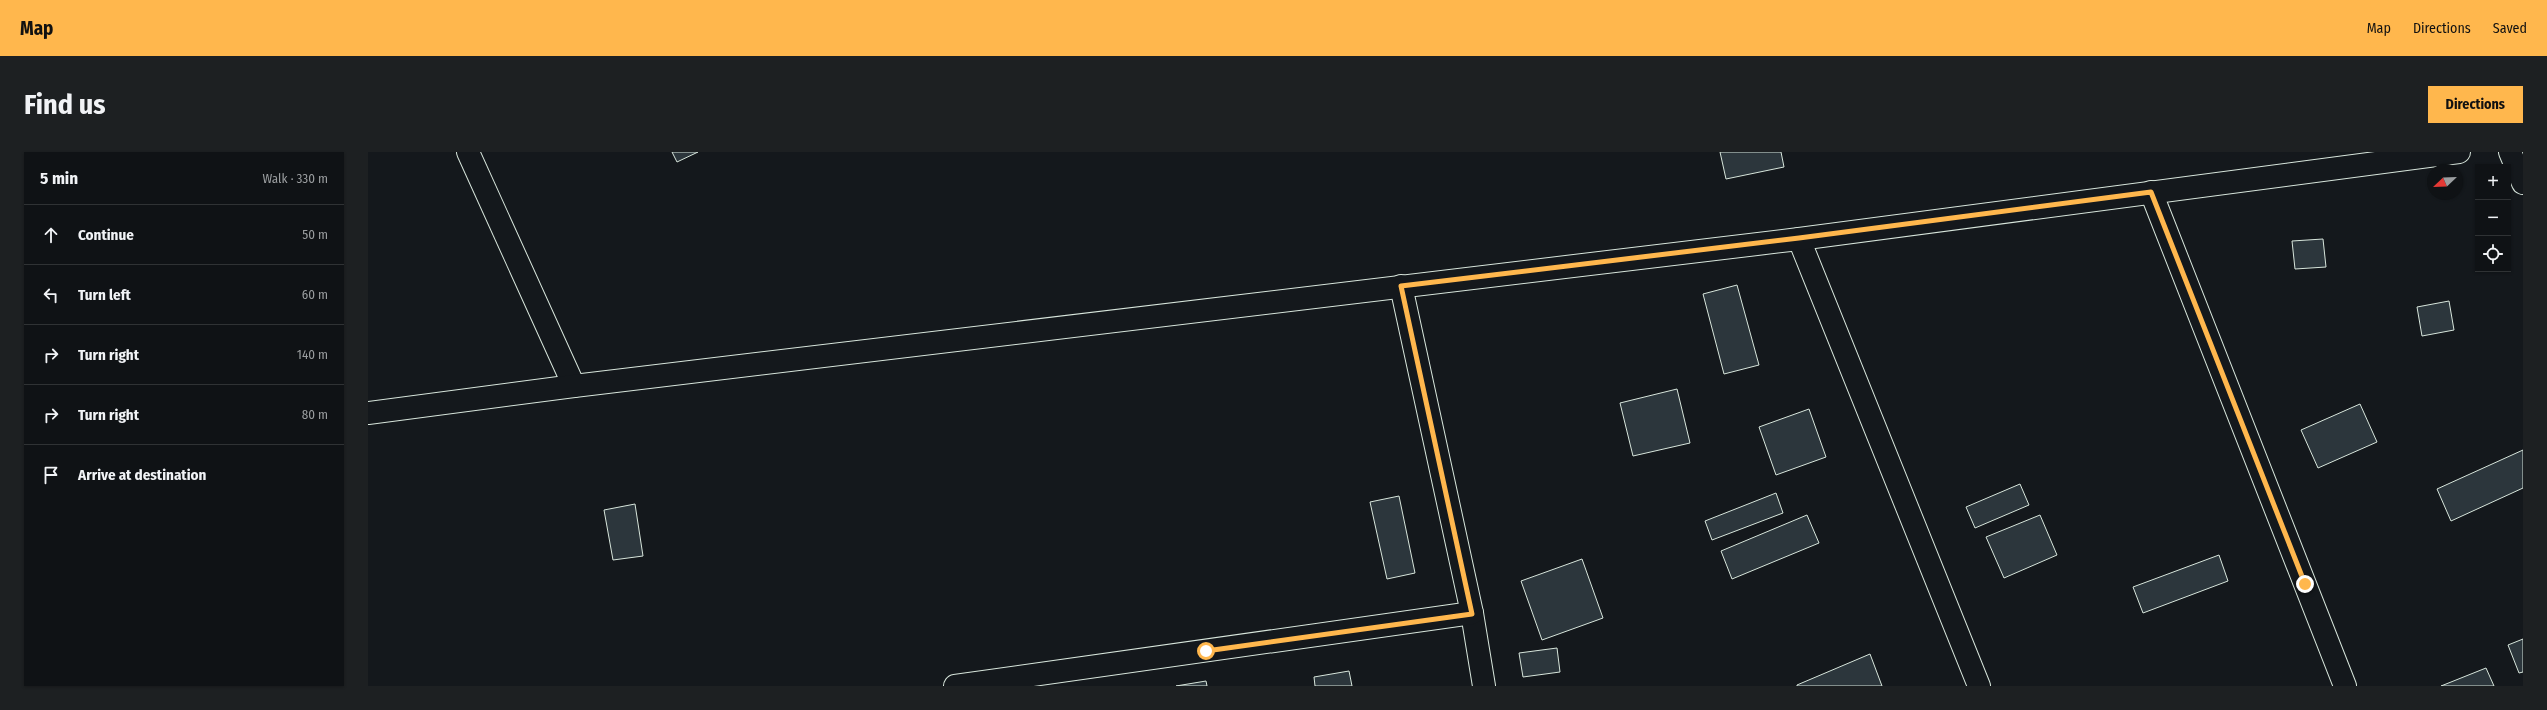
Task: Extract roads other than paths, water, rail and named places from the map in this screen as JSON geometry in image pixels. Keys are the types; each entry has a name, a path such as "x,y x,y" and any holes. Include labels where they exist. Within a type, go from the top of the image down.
{"street":[{"path":"468,152 574,386"},
{"path":"368,413 574,386 1799,238 2459,152"},
{"path":"2510,152 2523,183"},
{"path":"2151,192 2345,686"},
{"path":"1799,238 1979,686"},
{"path":"1401,286 1472,614 1484,686"},
{"path":"955,686 1472,614"}]}
